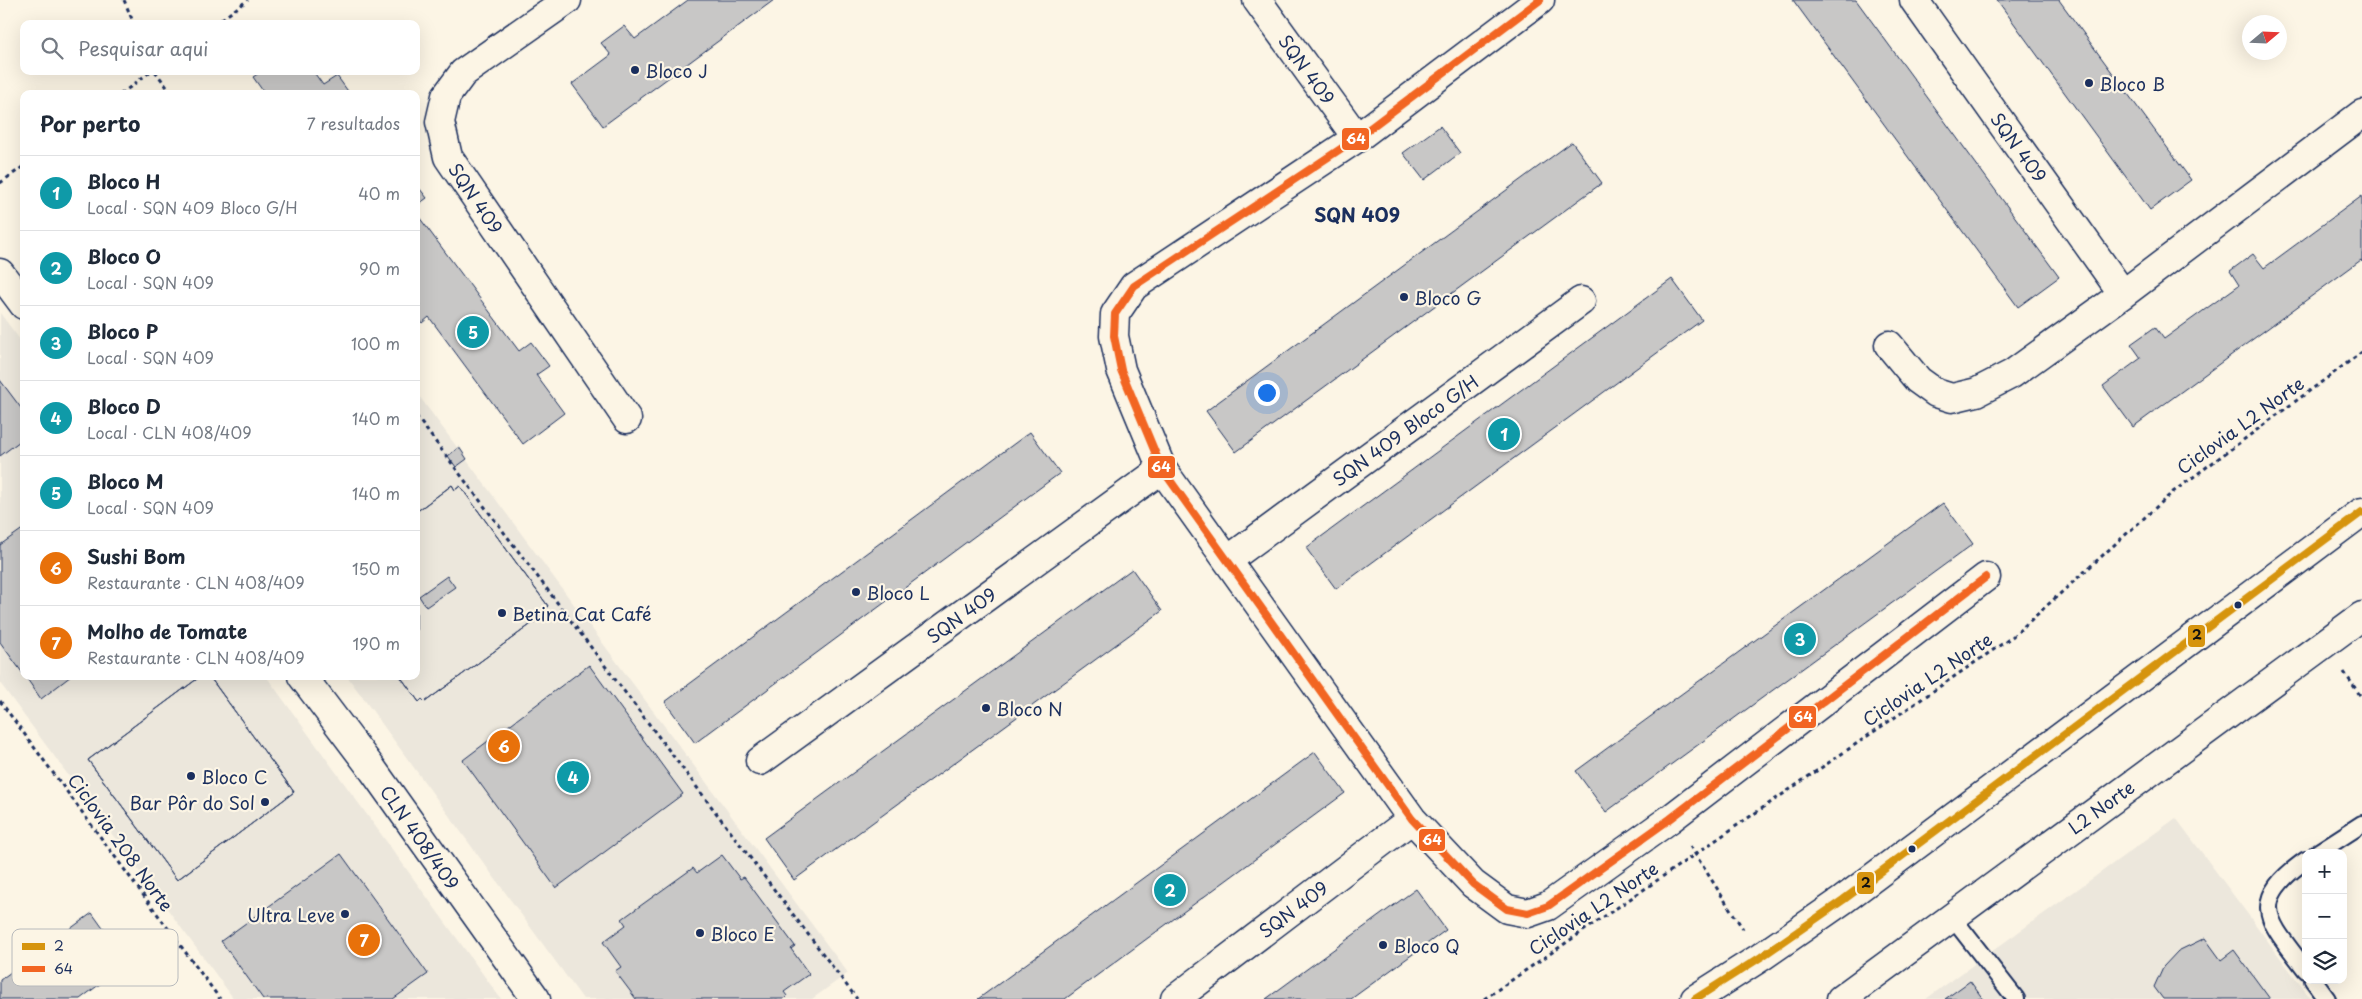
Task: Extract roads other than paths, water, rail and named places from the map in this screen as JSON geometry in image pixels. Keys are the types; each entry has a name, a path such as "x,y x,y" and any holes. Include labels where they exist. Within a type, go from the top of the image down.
{"street":[{"name":"SQN 409","path":"567,0 463,73 446,96 440,122 448,157 628,418"},
{"name":"SQN 409","path":"1257,0 1357,138"},
{"path":"1540,0 1357,138 1134,286 1115,314 1114,336 1121,370 1162,469 1412,819 1473,884 1507,909 1528,912 1548,906 1670,819 1986,577"},
{"name":"SQN 409","path":"1914,0 2124,294"},
{"path":"1889,345 1918,380 1936,393 1952,398 1977,392 2012,374 2124,294 2362,114"},
{"path":"0,273 20,300"},
{"name":"SQN 409 Bloco G/H","path":"1228,560 1581,301"},
{"name":"SQN 409","path":"760,760 1162,469"},
{"path":"1695,999 1761,957 1843,900 2362,512"},
{"name":"L2 Norte","path":"1841,999 2362,616"},
{"name":"CLN 408/409","path":"305,680 373,770 536,999"},
{"name":"SQN 409","path":"1175,999 1412,819"}],"lane":[{"path":"2323,849 2362,824"},
{"path":"2302,863 2288,873 2272,892 2269,909 2273,926 2302,965"},
{"path":"1952,917 2016,999"},
{"path":"2317,984 2327,999"}],"place":[{"name":"Bloco J","path":"635,70"},
{"name":"Bloco B","path":"2089,83"},
{"name":"Bloco G","path":"1404,297"},
{"name":"Bloco M","path":"473,332"},
{"name":"Bloco H","path":"1504,434"},
{"name":"Bloco L","path":"856,592"},
{"name":"Betina Cat Café","path":"502,613"},
{"name":"Bloco P","path":"1800,639"},
{"name":"Bloco N","path":"986,708"},
{"name":"Sushi Bom","path":"504,746"},
{"name":"Bloco C","path":"191,776"},
{"name":"Bloco D","path":"573,777"},
{"name":"Bar Pôr do Sol","path":"265,802"},
{"name":"Bloco O","path":"1170,890"},
{"name":"Ultra Leve","path":"345,914"},
{"name":"Bloco E","path":"700,933"},
{"name":"Molho de Tomate","path":"364,940"},
{"name":"Bloco Q","path":"1383,945"}],"district":[{"name":"SQN 409","path":"1357,214"}]}
